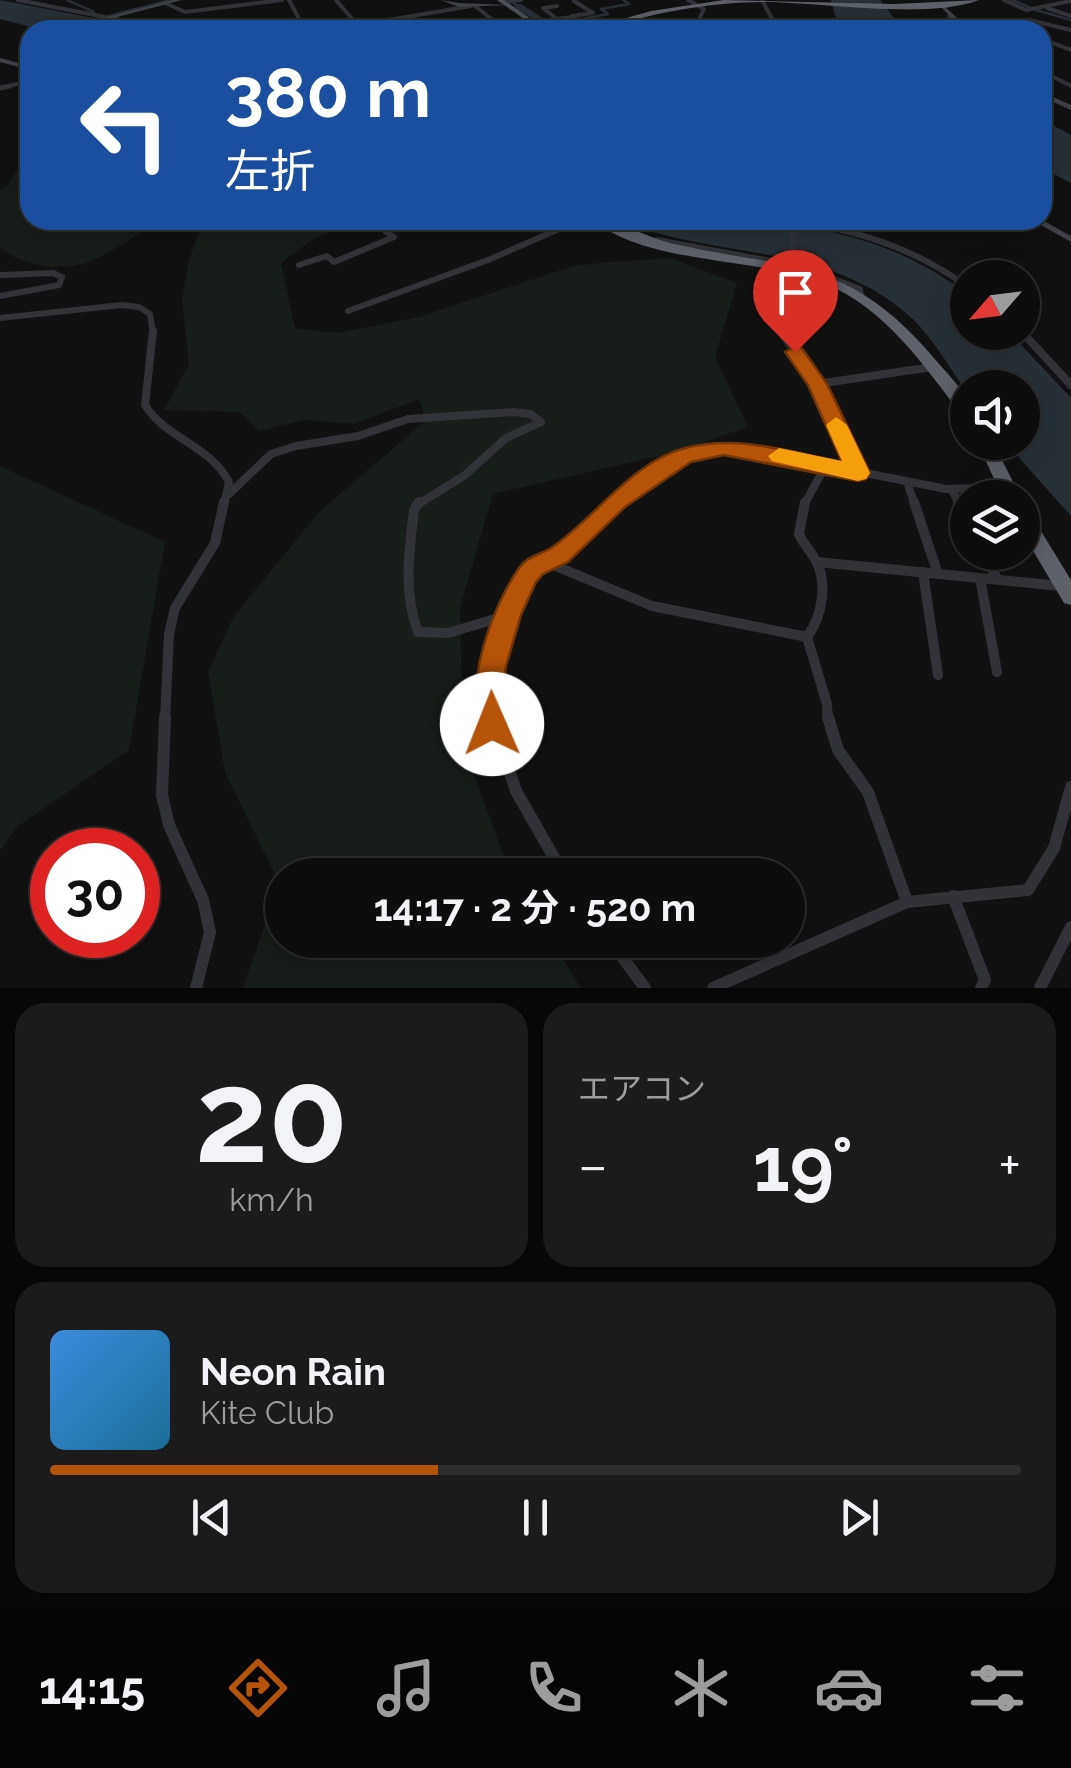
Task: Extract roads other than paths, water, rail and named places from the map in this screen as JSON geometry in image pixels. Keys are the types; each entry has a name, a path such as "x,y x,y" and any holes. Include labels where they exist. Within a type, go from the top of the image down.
{"highway":[{"path":"628,20 713,4 765,0 974,0"},
{"path":"621,230 641,239 826,280 861,297 902,331 950,389"},
{"path":"1040,545 1068,592"}],"main road":[{"path":"504,2 530,20"}],"street":[{"path":"18,0 108,20"},
{"path":"102,19 179,0"},
{"path":"165,4 184,12 286,0"},
{"path":"336,0 353,20"},
{"path":"444,0 473,6 492,20"},
{"path":"392,20 521,0"},
{"path":"688,0 713,4 732,0"},
{"path":"1004,0 1026,10 1071,1"},
{"path":"576,1 593,13 557,19 542,8 552,3 576,1"},
{"path":"552,3 574,18"},
{"path":"936,3 954,20"},
{"path":"583,7 591,6"},
{"path":"1044,8 1071,16"},
{"path":"1026,10 1030,20"},
{"path":"949,16 957,20"},
{"path":"299,265 327,256 334,262 394,237 386,232 391,230"},
{"path":"348,311 488,260 557,230"},
{"path":"631,230 700,252 792,264 849,283 862,292 861,297"},
{"path":"792,230 792,264"},
{"path":"848,230 905,249 950,274"},
{"path":"772,267 769,275 762,277 775,324 818,384 858,473"},
{"path":"0,275 62,277 58,285 49,289 0,296"},
{"path":"0,318 122,305 139,307 150,314 156,341 142,395 150,415 188,439 222,468 230,482 215,543 175,608 169,634 162,795 169,824 204,900 210,932 196,988"},
{"path":"1039,350 1071,385"},
{"path":"818,384 932,367"},
{"path":"229,494 272,454 296,446 358,436 408,419 514,412 536,416 542,422 512,432 465,476 421,499 414,510 407,595 409,613 418,632 438,638 476,621 508,615"},
{"path":"554,858 516,791 492,724 489,696 492,666 508,615 527,576 560,555 617,501 685,456 724,447 950,490"},
{"path":"807,636 815,629 820,602 816,562 801,542 799,528 804,496 821,478 826,465"},
{"path":"907,482 938,574"},
{"path":"546,562 652,606 807,636"},
{"path":"816,562 997,579 1068,592"},
{"path":"993,570 997,579"},
{"path":"923,572 938,674"},
{"path":"980,578 997,672"},
{"path":"807,636 828,704 828,726 838,750 868,792 908,902"},
{"path":"714,988 908,902 1028,890 1054,848 1071,787"},
{"path":"953,896 985,980 981,988"},
{"path":"1040,988 1071,926"},
{"path":"623,958 645,988"}],"waterway":[{"path":"67,0 94,12"},
{"path":"105,17 171,0"},
{"path":"577,20 608,14 601,9 629,4 623,0"},
{"path":"1012,0 1029,7"},
{"path":"510,1 518,6"},
{"path":"518,6 541,20"},
{"path":"1036,10 1071,20"}]}
